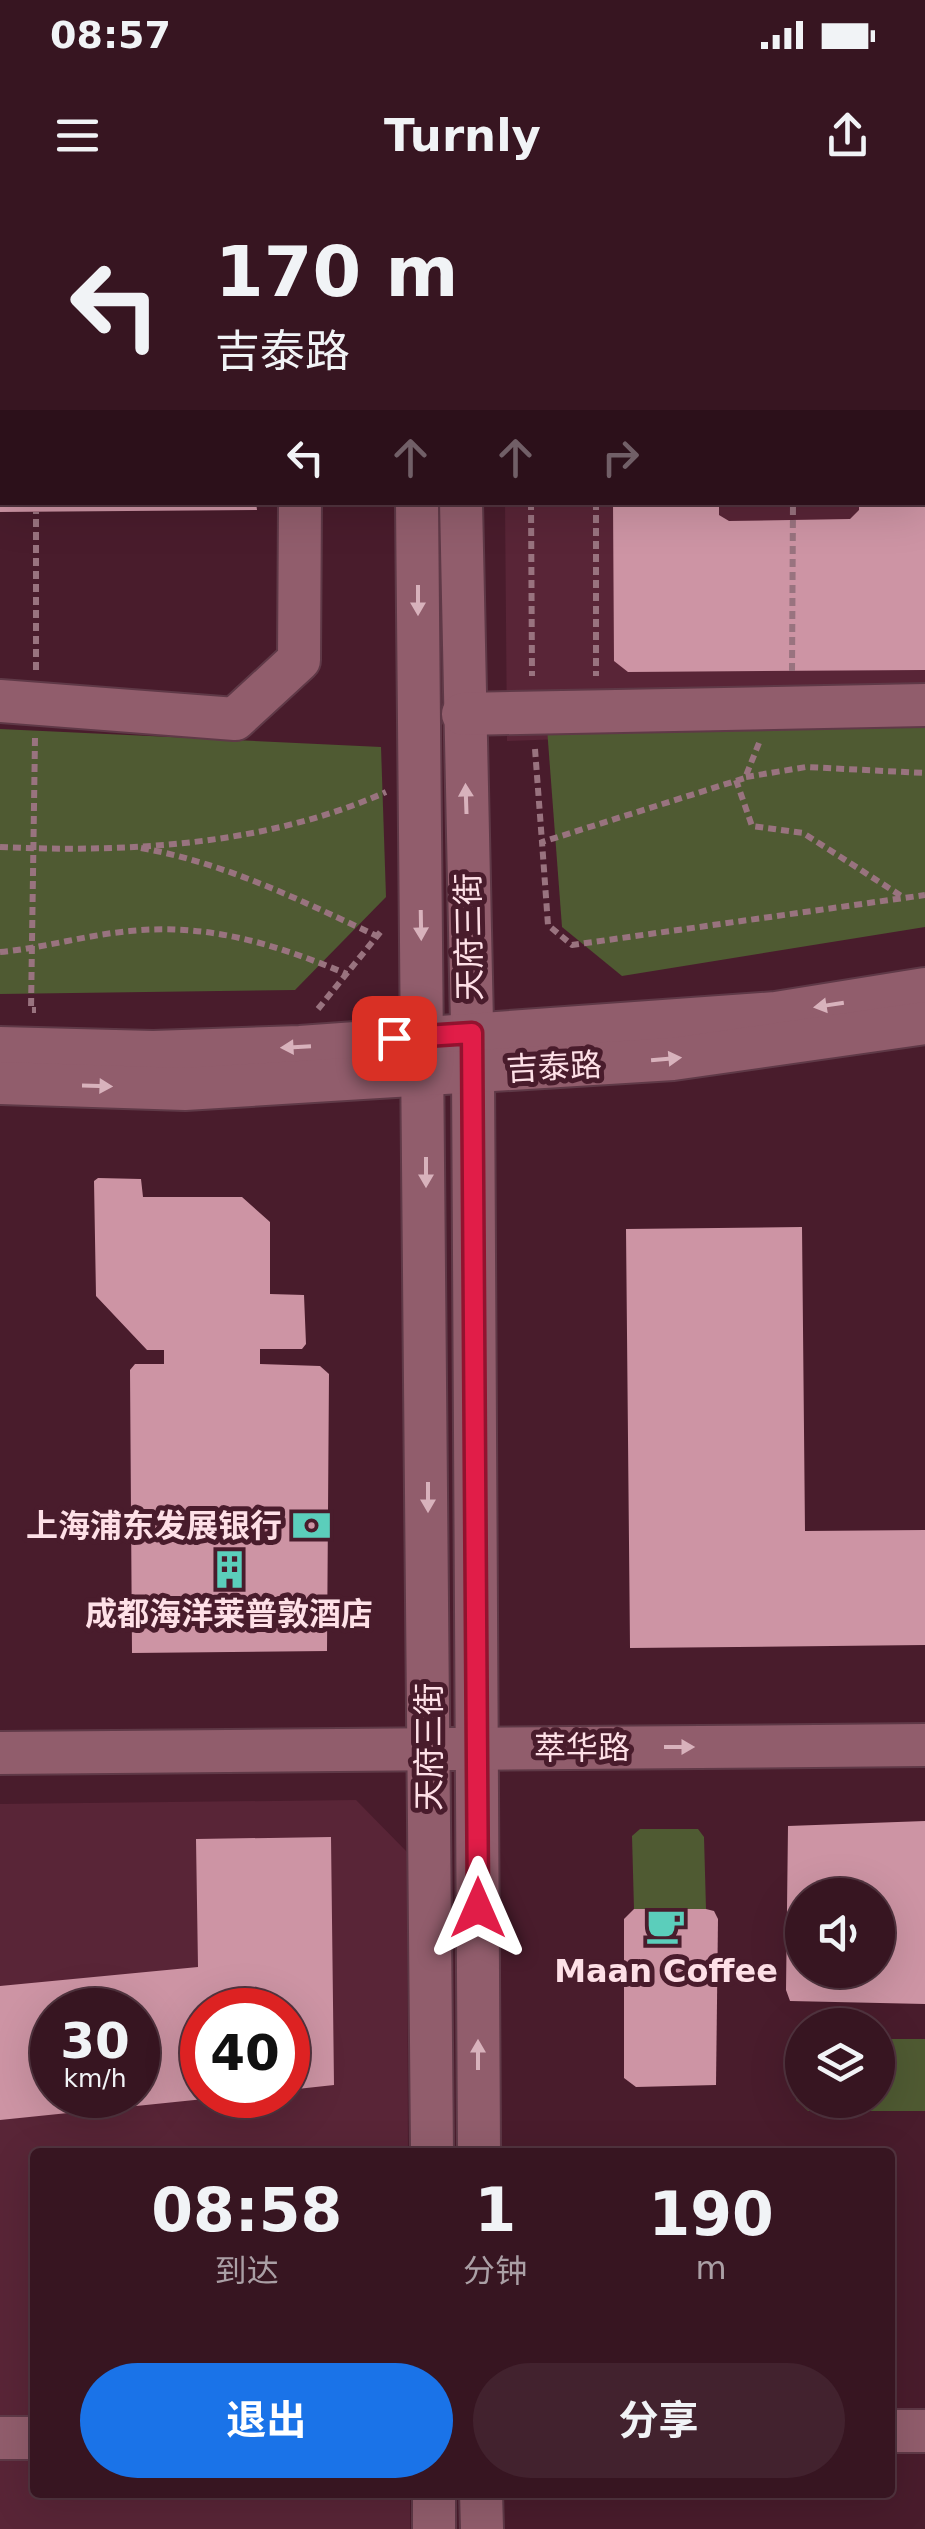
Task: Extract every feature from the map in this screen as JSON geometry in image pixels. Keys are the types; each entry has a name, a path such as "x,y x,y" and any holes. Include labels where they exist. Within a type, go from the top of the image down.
{"street":[{"path":"18,702 235,719 299,660 300,505"},
{"name":"天府三街","path":"417,505 432,2148"},
{"name":"天府三街","path":"462,505 472,1052 479,2148"},
{"path":"464,714 925,704"},
{"name":"吉泰路","path":"0,1083 185,1089 425,1055 776,1013 925,989"},
{"name":"吉泰路","path":"472,1052 673,1059 925,1023"},
{"name":"吉泰路","path":"0,1048 153,1052 300,1047 425,1055"},
{"name":"萃华路","path":"0,1753 925,1745"},
{"path":"895,2431 925,2431"},
{"path":"0,2438 30,2438"},
{"path":"434,2498 434,2529"},
{"path":"481,2498 482,2529"}],"path":[{"path":"596,505 596,711"},
{"path":"793,505 792,708 766,724 741,779 752,826 802,833 904,898"},
{"path":"36,512 18,702 33,848 31,1010 50,1010"},
{"path":"925,773 806,767 741,779 542,842 548,925 572,946 925,895"},
{"path":"0,846 133,847 290,828 396,788"},
{"path":"133,847 186,856 260,882 377,936"},
{"path":"316,1011 387,924"},
{"path":"0,952 127,931 181,928 232,934 270,944 347,974"}],"shaded area":[{"path":"505,505 925,505 925,726 507,741"},
{"path":"356,1800 407,1852 408,2148 30,2148 30,2498 410,2498 410,2529 0,2529 0,1804"}],"green space":[{"path":"925,721 925,927 622,976 562,927 547,728"},
{"path":"0,729 381,747 386,897 295,990 0,994"},
{"path":"640,1829 698,1829 704,1837 706,1909 634,1909 632,1836"},
{"path":"895,2039 925,2039 925,2111 895,2111"}],"building":[{"path":"0,505 256,505 257,510 0,512"},
{"path":"613,505 719,505 719,515 729,521 850,519 859,505 925,505 925,670 628,672 614,661"},
{"path":"141,1179 143,1197 242,1197 270,1222 270,1294 304,1295 306,1344 302,1349 260,1349 260,1364 320,1366 329,1374 327,1651 132,1653 130,1370 135,1364 164,1364 164,1350 147,1350 96,1296 94,1181"},
{"path":"802,1227 805,1531 925,1530 925,1645 630,1648 626,1229"},
{"path":"925,1821 925,2004 790,2001 786,1988 895,1988 895,1878 787,1878 788,1826"},
{"path":"331,1837 334,2085 310,2088 310,1988 180,1988 180,2101 160,2104 160,1988 30,1988 30,2117 0,2120 0,1986 198,1967 196,1839"},
{"path":"634,1909 706,1909 714,1911 718,1919 716,2085 636,2087 624,2078 624,1919"}],"place":[{"name":"上海浦东发展银行","path":"312,1526"},
{"name":"成都海洋莱普敦酒店","path":"229,1569"},
{"name":"Maan Coffee","path":"666,1926"}],"route":[{"path":"394,1038 472,1033 478,1908"}]}
